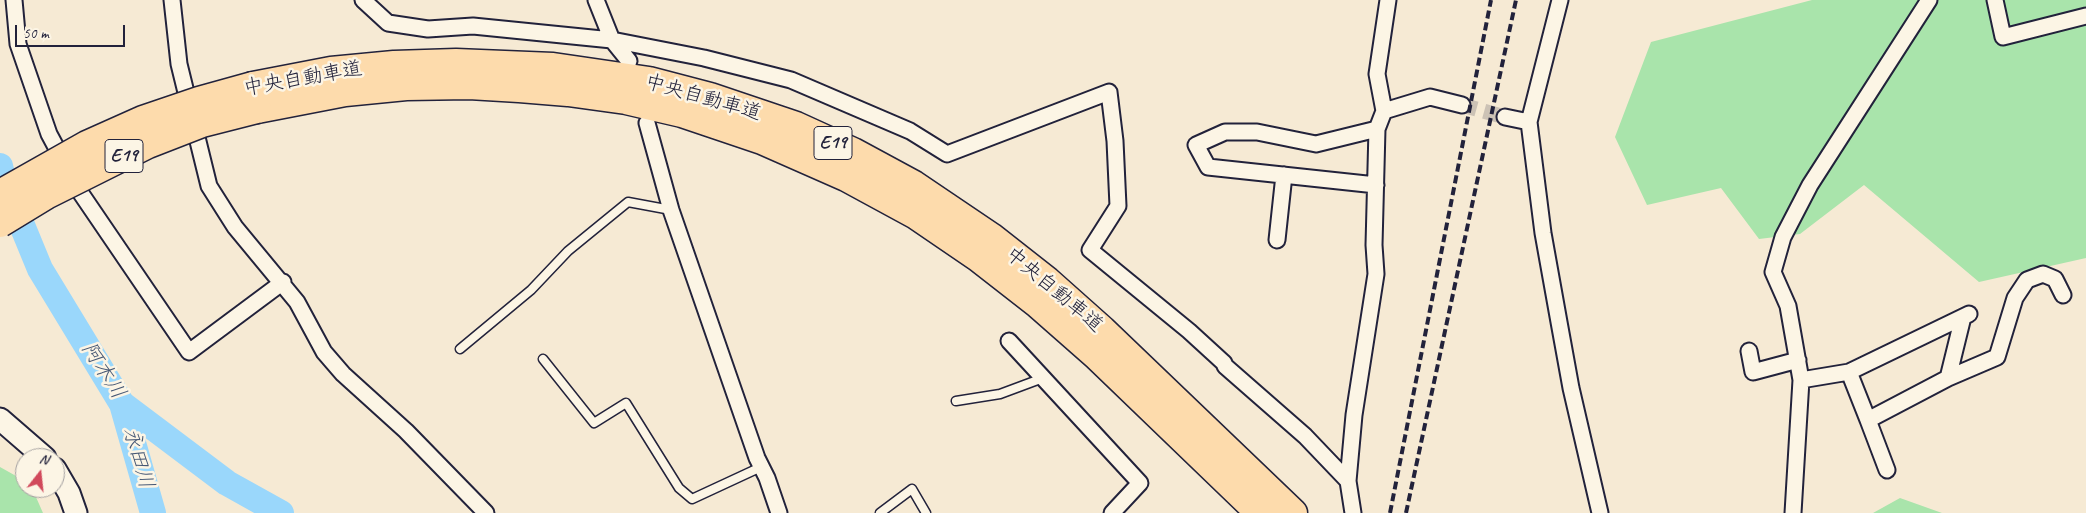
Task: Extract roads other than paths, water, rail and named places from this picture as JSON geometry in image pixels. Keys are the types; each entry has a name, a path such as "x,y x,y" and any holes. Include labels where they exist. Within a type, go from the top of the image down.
{"highway":[{"name":"中央自動車道","path":"0,223 54,191 148,144 202,123 255,98 332,71 394,65 466,63 553,67 658,84 710,97 796,126 853,152 914,185 991,237 1047,281 1102,330 1293,513"},
{"name":"中央自動車道","path":"0,194 87,145 143,120 199,101 345,92 406,86 469,85 568,92 626,100 682,113 762,140 846,177 916,214 979,258 1038,304 1096,355 1260,513"}],"street":[{"path":"14,0 18,44 49,134 80,192 189,352 283,282"},
{"path":"172,0 179,64 209,186 235,227 283,282 297,302 324,352 343,374 406,431 486,513"},
{"path":"363,0 388,23 428,29 473,26 612,40 704,58 791,80 910,131 947,154 1109,92 1115,141 1118,206 1090,250 1189,331 1224,363 1224,366 1306,436 1348,481"},
{"path":"596,0 612,40 629,61"},
{"path":"1353,513 1348,481 1354,416 1376,274 1374,245 1377,129 1384,111 1377,74 1388,0"},
{"path":"1560,0 1529,122 1543,233 1552,286 1571,388 1600,513"},
{"path":"1793,513 1801,380 1788,306 1772,272 1783,236 1810,184 1930,2 1929,0"},
{"path":"1995,0 2003,37 2086,16"},
{"path":"1384,111 1430,97 1462,106"},
{"path":"1505,117 1529,122"},
{"path":"647,123 671,210 761,467 779,513"},
{"path":"1376,185 1208,167 1196,145 1225,132 1257,132 1316,144 1377,129"},
{"path":"1277,240 1284,175"},
{"path":"1868,420 1948,378 1997,357 2015,298 2027,280 2043,274 2055,279 2063,294"},
{"path":"1801,380 1849,372 1967,315 1948,378"},
{"path":"1009,341 1140,483 1112,513"},
{"path":"1749,351 1753,372 1798,360"},
{"path":"1849,372 1887,470"},
{"path":"0,419 33,448"},
{"path":"65,485 76,513"}],"lane":[{"path":"460,349 530,290 575,245 628,202 671,210"},
{"path":"543,359 594,423 626,403 679,488 692,500 761,467"},
{"path":"956,401 1000,394 1043,378"},
{"path":"880,513 912,489 926,513"}],"waterway":[{"name":"阿木川","path":"0,166 3,179 40,269 122,404 227,483 281,513"},
{"name":"永田川","path":"122,404 153,513"}],"tunnel":[{"path":"1462,105 1505,117"}],"railway":[{"path":"1390,513 1491,0"},
{"path":"1406,513 1516,0"}]}
